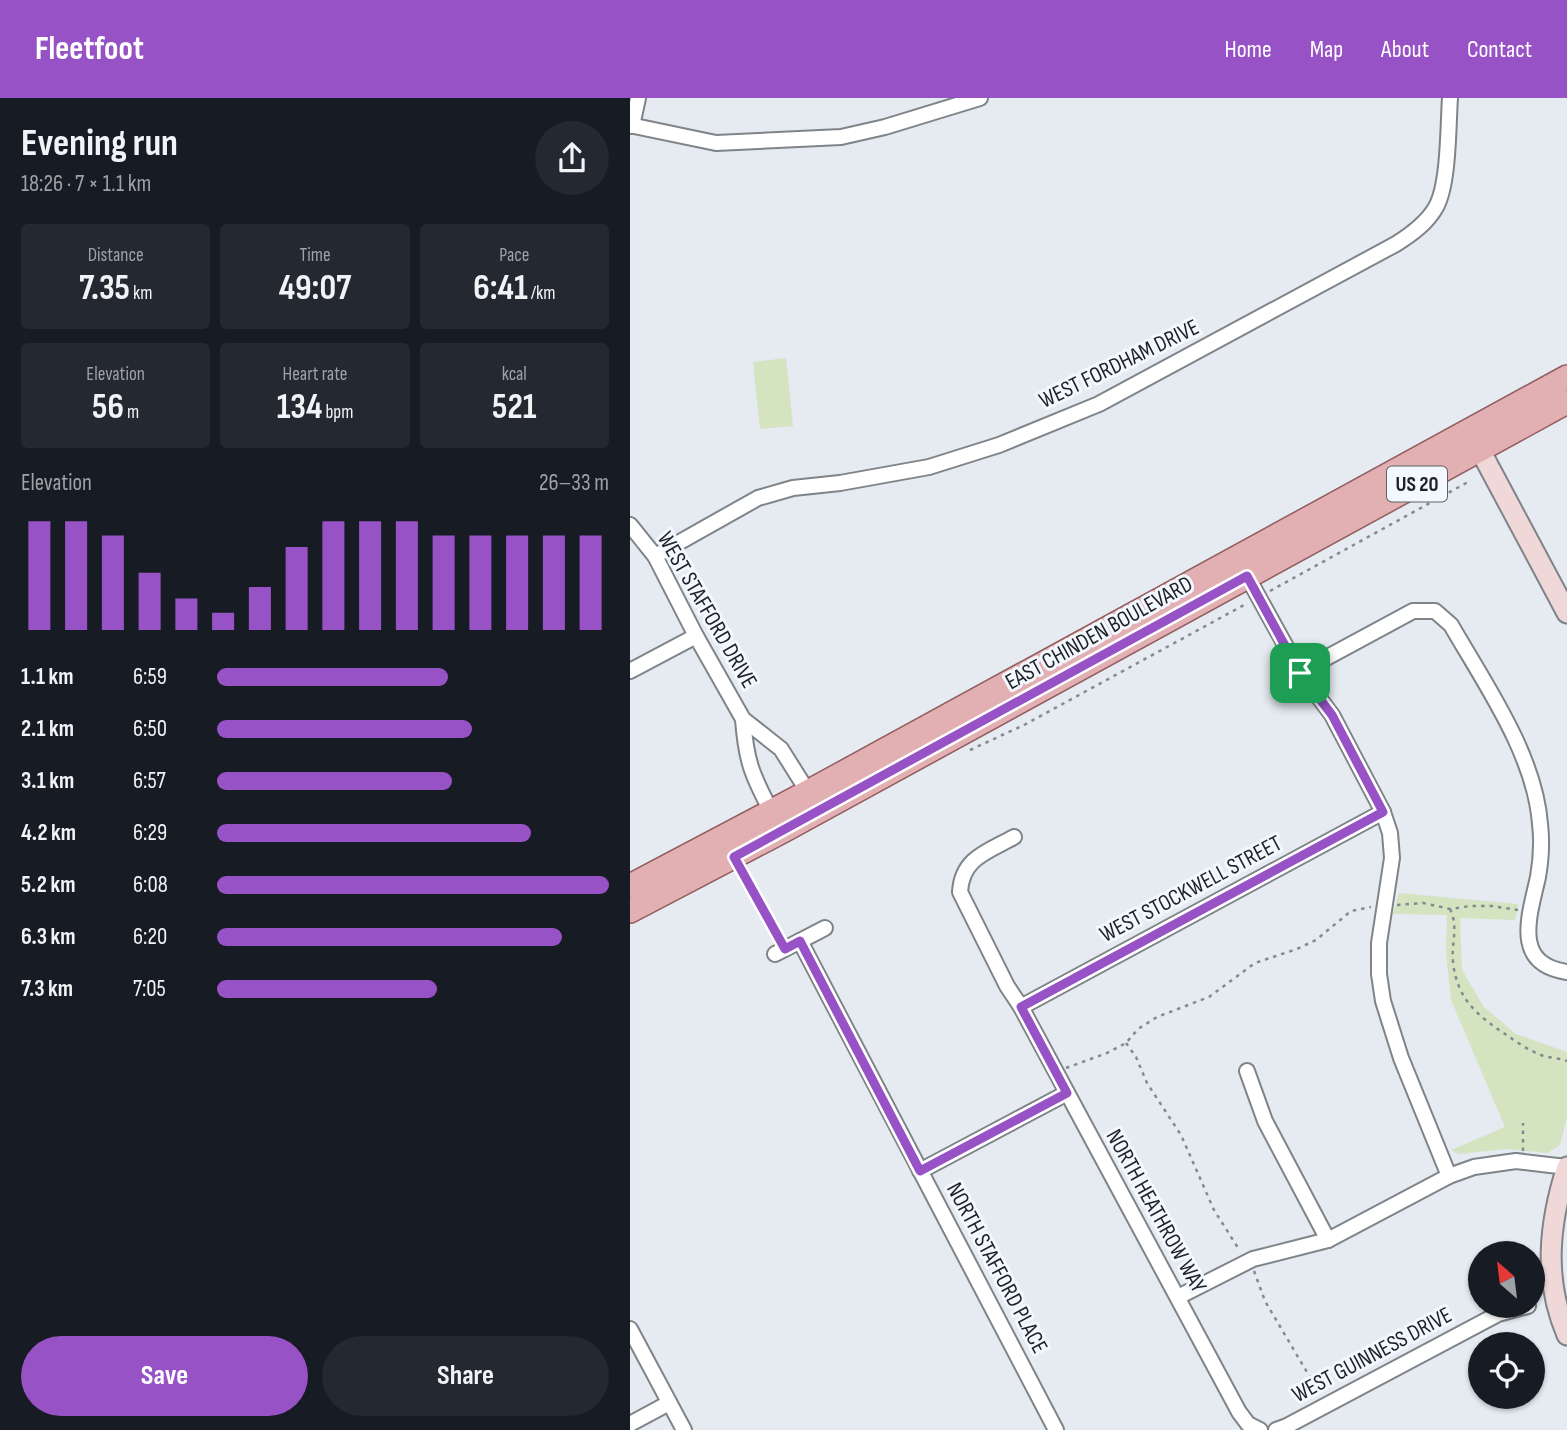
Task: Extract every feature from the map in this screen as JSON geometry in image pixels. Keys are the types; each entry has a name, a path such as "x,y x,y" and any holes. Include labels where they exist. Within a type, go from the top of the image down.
{"main road":[{"name":"EAST CHINDEN BOULEVARD","path":"630,886 808,792 1567,377"},
{"name":"EAST CHINDEN BOULEVARD","path":"630,911 734,857 1567,402"},
{"path":"1247,576 1266,552 1418,469 1452,439"},
{"path":"630,902 789,816 808,792"}],"street":[{"path":"638,98 631,125 716,143 829,138 885,127 980,98"},
{"name":"WEST FORDHAM DRIVE","path":"655,556 758,498 793,488 840,483 929,467 999,445 1099,404 1396,244 1418,230 1436,206 1443,190 1450,98"},
{"path":"1480,450 1567,613"},
{"name":"WEST STAFFORD DRIVE","path":"630,525 655,556 696,636 744,719 781,749 808,792"},
{"path":"1247,576 1300,673 1332,715 1383,812 1390,833 1392,858 1379,943 1379,974 1383,1001 1401,1058 1448,1176"},
{"path":"1300,673 1413,611 1435,611 1451,625 1519,747 1531,775 1541,825 1541,853 1527,925 1528,942 1535,956 1546,965 1567,972"},
{"path":"630,671 696,636"},
{"name":"WEST STAFFORD DRIVE","path":"744,719 747,758 771,811"},
{"name":"WEST STOCKWELL STREET","path":"1021,1007 1383,812"},
{"name":"NORTH HEATHROW WAY","path":"1014,837 968,865 961,878 960,892 1002,976 1239,1412 1248,1424 1260,1430"},
{"path":"780,952 825,928"},
{"name":"NORTH STAFFORD PLACE","path":"800,941 1056,1430"},
{"path":"1247,1071 1265,1121 1328,1240"},
{"path":"920,1171 1067,1093"},
{"path":"1178,1297 1253,1259 1328,1240 1448,1176 1496,1162 1516,1161 1567,1167 1552,1220 1550,1262 1555,1298 1567,1335"},
{"name":"WEST GUINNESS DRIVE","path":"1545,1301 1555,1298"},
{"name":"WEST GUINNESS DRIVE","path":"1276,1430 1490,1318"},
{"path":"630,1329 684,1430"},
{"path":"630,1424 669,1403"}],"path":[{"path":"1270,591 1468,482"},
{"path":"734,857 780,952"},
{"path":"1391,906 1423,903 1450,909 1492,906 1518,910"},
{"path":"1063,1069 1107,1053 1126,1043 1138,1029 1157,1017 1209,997 1255,962 1316,940 1351,911 1371,907"},
{"path":"1450,909 1455,919 1456,934 1452,958 1456,982 1472,1009 1513,1040 1539,1055 1567,1061"},
{"path":"1126,1043 1136,1057 1147,1083 1181,1135 1214,1210 1241,1253"},
{"path":"1523,1122 1523,1151"},
{"path":"1252,1268 1265,1301 1311,1379 1319,1400"}],"green space":[{"path":"786,358 793,426 760,429 753,362"},
{"path":"1399,893 1518,904 1515,920 1460,918 1462,970 1484,1007 1516,1034 1567,1052 1567,1116 1560,1145 1547,1153 1506,1149 1459,1154 1451,1150 1505,1127 1451,1000 1446,951 1447,915 1393,914"}],"route":[{"path":"1247,576 1300,673 1332,715 1383,812 1021,1007 1067,1093 920,1171 800,941 785,949 734,857 1247,576"}]}
